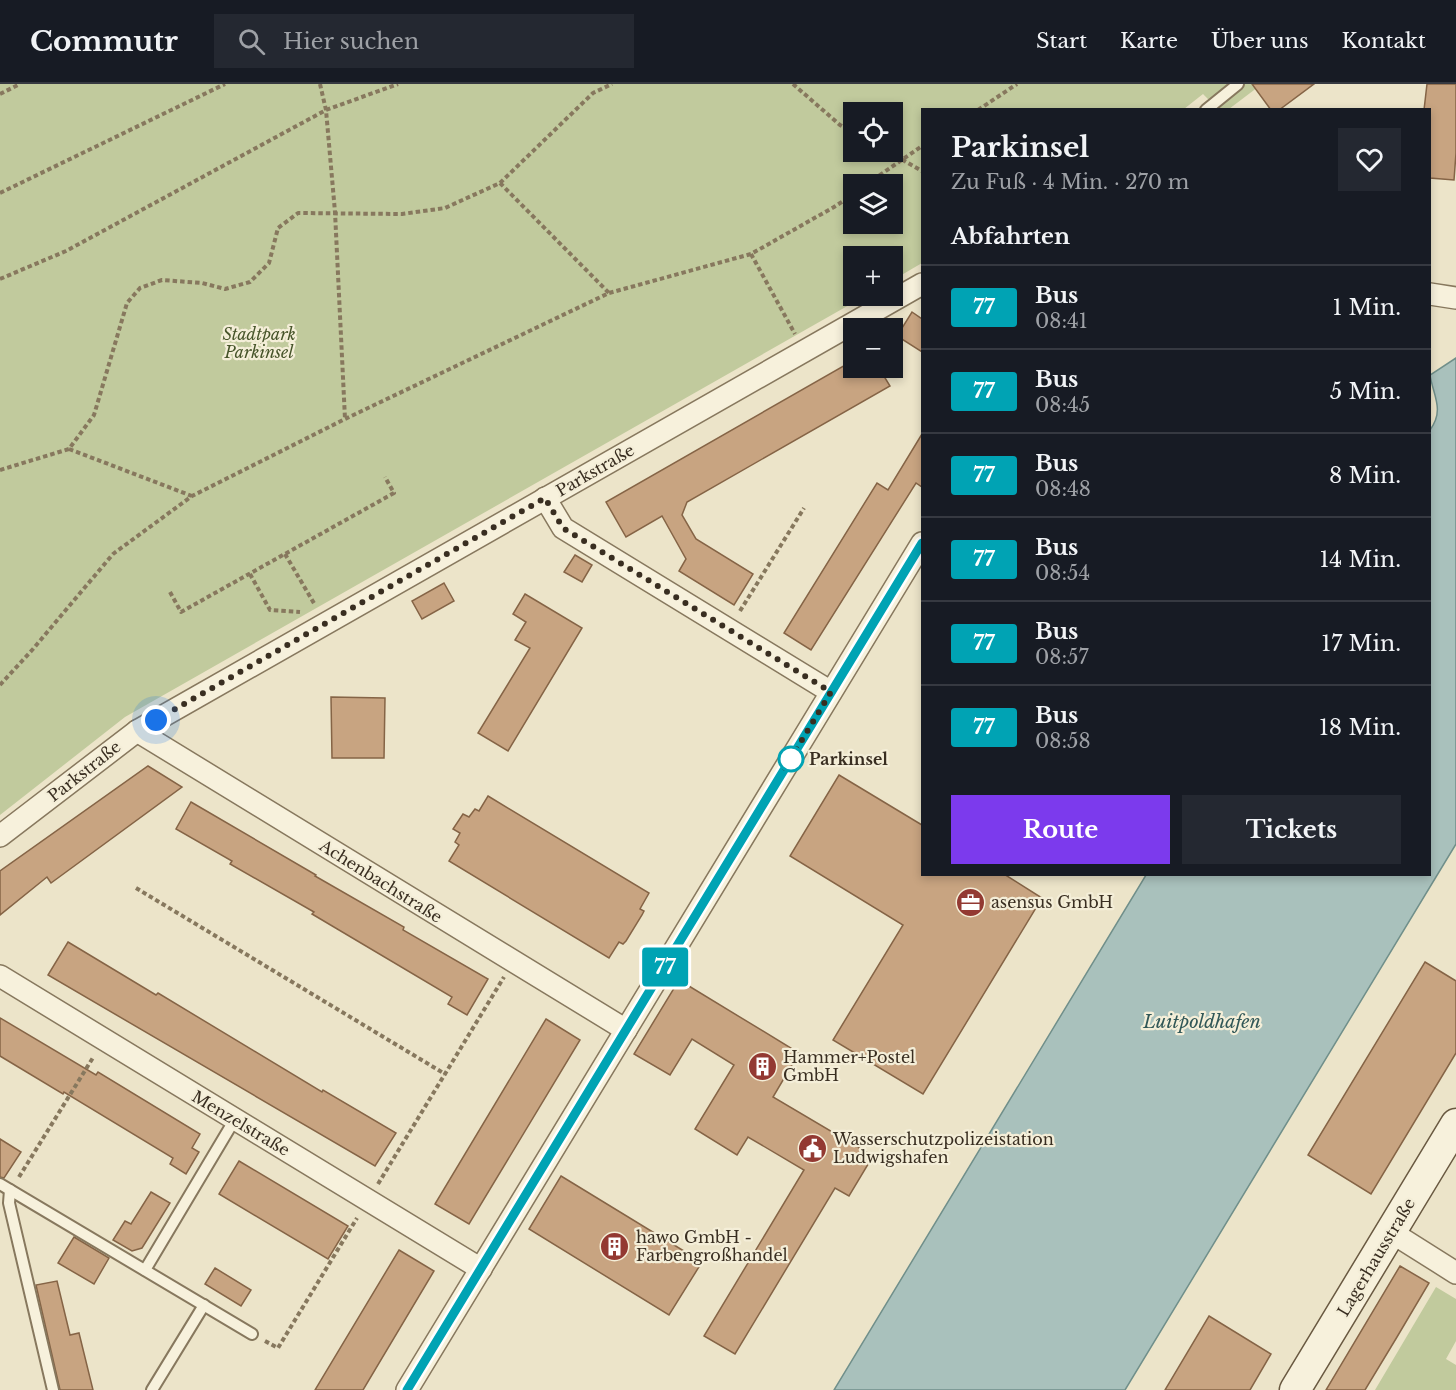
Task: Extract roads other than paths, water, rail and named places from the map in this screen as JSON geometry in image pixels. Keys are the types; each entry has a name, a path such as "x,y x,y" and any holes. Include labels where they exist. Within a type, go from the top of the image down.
{"street":[{"name":"Parkstraße","path":"0,836 137,731 320,615 545,498 921,285"},
{"path":"1431,294 1456,297"},
{"path":"545,498 563,528 831,692"},
{"path":"407,1390 921,545"},
{"name":"Achenbachstraße","path":"137,731 626,1030"},
{"name":"Menzelstraße","path":"0,976 481,1269"},
{"name":"Lagerhausstraße","path":"1295,1390 1456,1124"},
{"path":"1391,1232 1456,1273"}],"lane":[{"path":"1208,108 1238,84"},
{"path":"145,1270 235,1119"},
{"path":"0,1184 252,1334"},
{"path":"10,1190 9,1203 53,1390"},
{"path":"152,1390 204,1305"}],"water":[{"name":"Luitpoldhafen","path":"1456,358 1456,844 1125,1390 834,1390 1145,876 1431,876 1431,428 1437,416 1437,402 1431,374"}],"place":[{"name":"Parkinsel","path":"791,759"},
{"name":"asensus GmbH","path":"970,902"},
{"name":"Hammer+Postel GmbH","path":"762,1066"},
{"name":"Wasserschutzpolizeistation Ludwigshafen","path":"812,1148"},
{"name":"hawo GmbH - Farbengroßhandel","path":"615,1246"}],"park label":[{"name":"Stadtpark Parkinsel","path":"259,343"}]}
